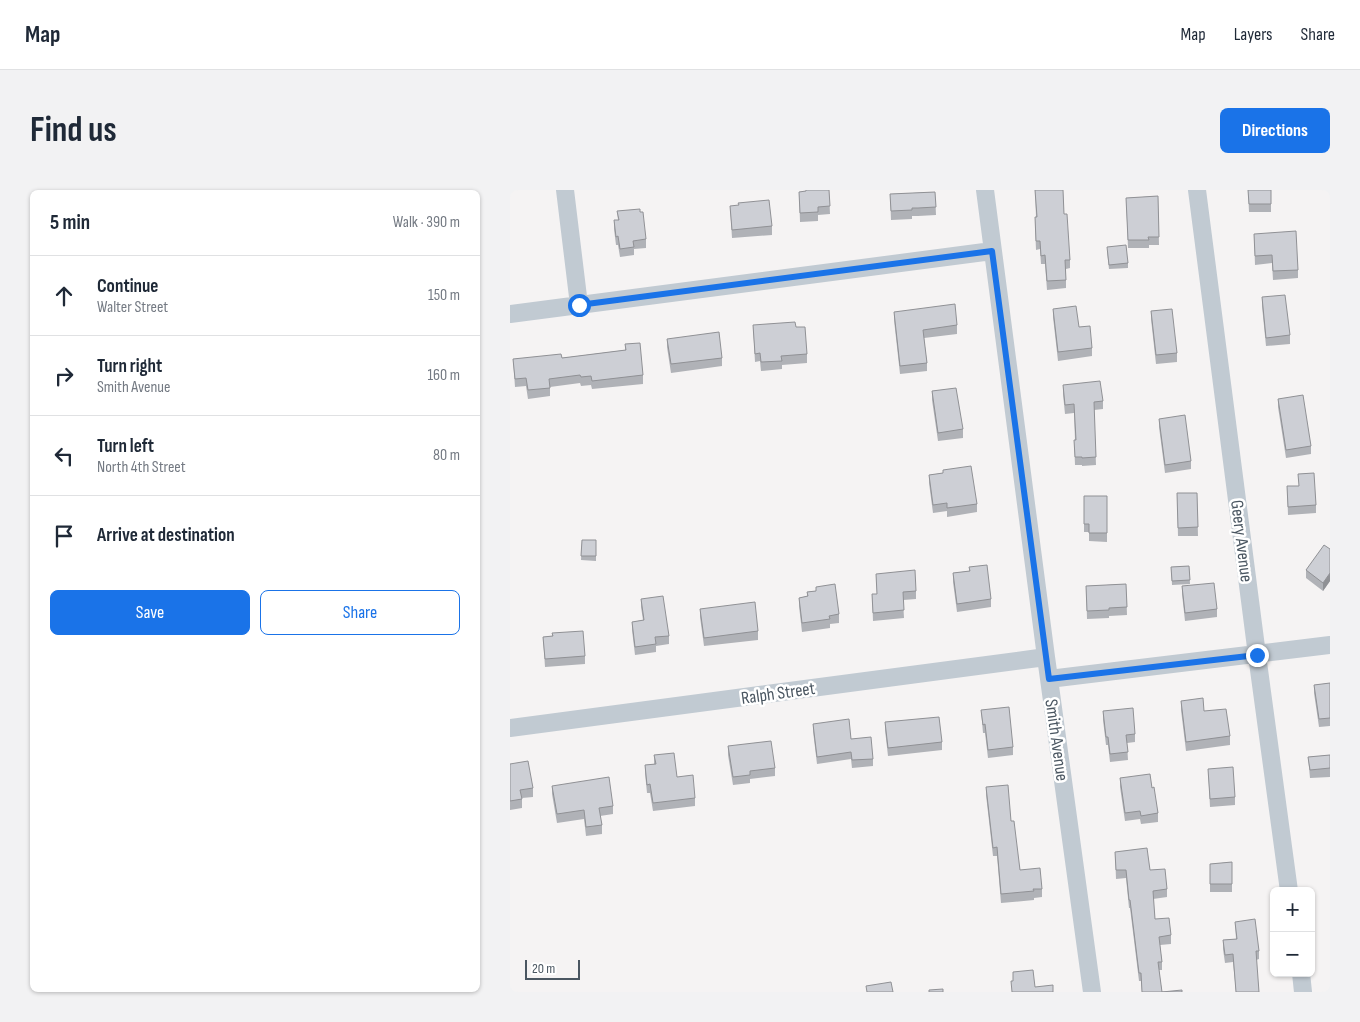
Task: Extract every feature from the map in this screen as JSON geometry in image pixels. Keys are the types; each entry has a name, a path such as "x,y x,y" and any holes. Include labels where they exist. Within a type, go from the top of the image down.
{"street":[{"path":"565,190 579,305"},
{"name":"Smith Avenue","path":"985,190 1092,992"},
{"name":"Geery Avenue","path":"1197,190 1288,887"},
{"path":"510,314 992,251"},
{"path":"1049,679 1330,645"},
{"name":"Ralph Street","path":"510,728 1046,657"},
{"path":"1301,977 1303,992"}],"building":[{"path":"806,190 829,190 830,206 818,207 818,212 800,213 799,192"},
{"path":"1035,190 1063,190 1064,214 1067,214 1070,260 1065,260 1066,280 1047,281 1045,255 1041,256 1040,241 1036,241"},
{"path":"1248,190 1271,190 1271,204 1249,204"},
{"path":"935,192 936,207 891,211 890,194"},
{"path":"1158,196 1159,237 1148,237 1149,240 1128,240 1126,198"},
{"path":"769,200 772,226 732,230 730,206 739,205 738,203"},
{"path":"640,209 640,212 643,212 646,239 633,241 634,247 620,249 614,220 619,220 617,211"},
{"path":"1296,231 1298,270 1273,271 1272,255 1255,256 1254,234"},
{"path":"1126,245 1128,263 1109,265 1107,247"},
{"path":"1285,295 1290,335 1266,338 1262,297"},
{"path":"955,304 957,325 923,330 927,363 900,366 894,312"},
{"path":"1076,306 1079,327 1090,326 1092,348 1058,352 1053,309"},
{"path":"1172,309 1177,353 1156,355 1151,311"},
{"path":"795,322 796,327 805,327 807,354 781,356 782,361 761,362 760,353 755,354 753,325"},
{"path":"719,332 722,358 671,364 667,339"},
{"path":"640,343 643,375 592,381 591,376 581,377 580,375 549,379 550,388 528,390 526,378 515,379 513,359 561,354 562,358 626,350 625,344"},
{"path":"1100,381 1103,401 1094,402 1096,457 1075,457 1074,404 1065,405 1063,385"},
{"path":"956,388 963,429 938,433 932,391"},
{"path":"1303,395 1311,446 1286,450 1278,399"},
{"path":"1185,415 1191,461 1165,465 1159,419"},
{"path":"971,466 977,504 947,508 947,503 933,505 929,475 943,473 943,470"},
{"path":"1314,473 1316,505 1288,507 1287,486 1299,486 1298,474"},
{"path":"1177,493 1197,493 1198,527 1178,528"},
{"path":"1084,496 1107,496 1107,533 1089,533 1089,524 1084,524"},
{"path":"582,540 596,540 596,556 581,556"},
{"path":"1324,545 1330,549 1330,573 1323,583 1306,570"},
{"path":"987,565 991,599 957,604 953,573 970,571 969,567"},
{"path":"1189,566 1190,580 1172,581 1171,567"},
{"path":"915,570 916,591 903,592 904,610 873,613 872,594 877,594 876,574"},
{"path":"1214,583 1217,609 1185,613 1182,586"},
{"path":"835,584 839,614 829,616 830,619 802,623 799,598 808,596 807,592 816,591 816,587"},
{"path":"1126,584 1127,607 1087,611 1086,586"},
{"path":"663,596 669,636 655,637 656,644 635,647 632,622 644,620 641,599"},
{"path":"755,602 758,631 704,638 700,609"},
{"path":"583,631 585,656 545,659 543,637 553,636 552,633"},
{"path":"1330,683 1330,718 1319,719 1314,685"},
{"path":"1203,698 1204,711 1226,709 1230,736 1186,742 1181,701"},
{"path":"1009,707 1013,747 988,750 985,724 983,725 981,710"},
{"path":"1133,708 1135,734 1126,735 1128,752 1110,754 1103,711"},
{"path":"939,717 942,742 888,748 885,722"},
{"path":"849,719 851,739 871,737 873,759 852,760 851,752 817,757 813,724"},
{"path":"771,741 775,768 750,771 750,775 733,777 728,746"},
{"path":"674,753 677,777 693,775 695,798 653,803 650,784 647,785 645,765 656,764 654,755"},
{"path":"1330,755 1330,768 1310,770 1308,757"},
{"path":"528,761 533,788 520,790 522,799 510,801 510,764"},
{"path":"1233,767 1235,797 1210,799 1208,769"},
{"path":"1150,774 1158,813 1141,816 1140,811 1125,813 1120,778"},
{"path":"609,777 613,806 599,808 602,825 586,827 584,810 557,814 552,786"},
{"path":"1008,785 1011,821 1014,821 1020,870 1040,868 1042,889 1001,894 997,847 993,848 986,787"},
{"path":"1147,848 1150,870 1165,869 1167,889 1153,891 1155,919 1169,918 1171,935 1159,937 1162,962 1158,962 1162,992 1142,992 1126,870 1116,870 1115,852"},
{"path":"1232,862 1232,884 1210,884 1210,864"},
{"path":"1255,919 1259,951 1256,951 1259,992 1236,992 1233,954 1225,955 1223,940 1237,939 1235,922"},
{"path":"1033,970 1035,987 1053,985 1053,992 1012,992 1011,981 1013,981 1013,972"},
{"path":"891,982 893,992 867,992 866,986"},
{"path":"943,989 943,992 929,992 929,990"},
{"path":"1182,990 1182,992 1162,992"}],"route":[{"path":"579,305 992,251 1049,679 1257,655"}]}
